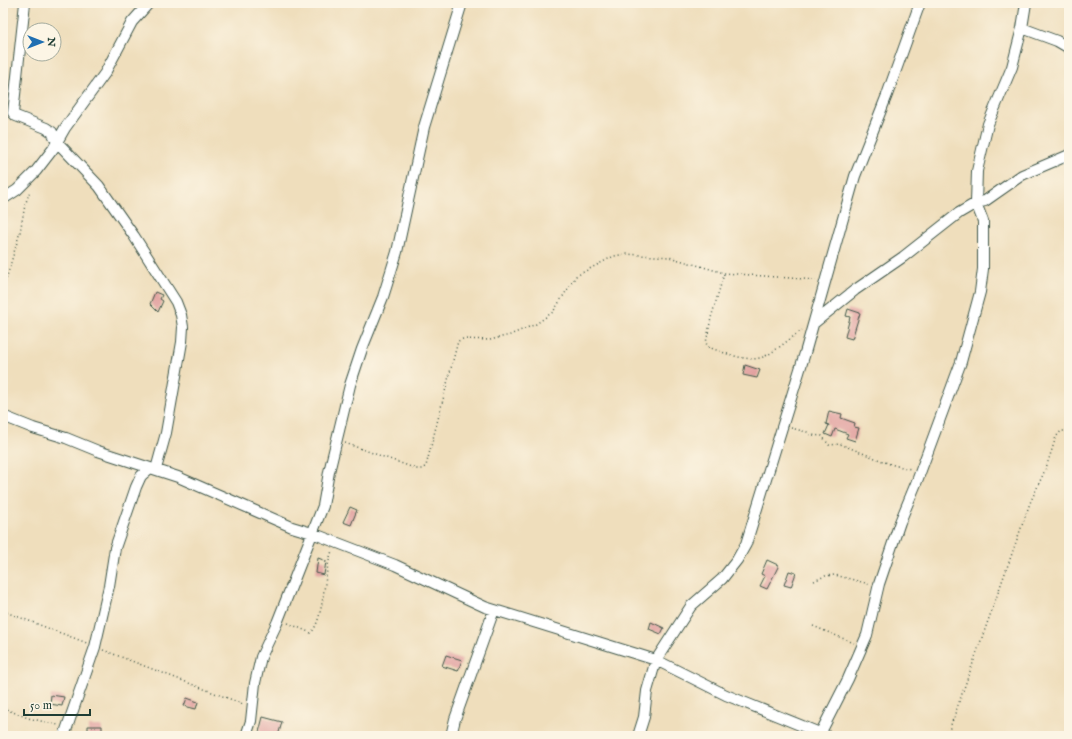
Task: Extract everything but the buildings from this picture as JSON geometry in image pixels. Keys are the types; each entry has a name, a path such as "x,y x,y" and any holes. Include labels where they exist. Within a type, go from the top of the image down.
{"street":[{"path":"25,3 12,110 16,116 46,128 52,132 57,142 99,186 134,236 176,302 182,315 183,327 180,356 166,433 153,469 141,476 136,487 115,548 109,586 95,647 66,732"},
{"path":"3,199 17,190 36,171 104,73 132,22 149,3"},
{"path":"246,736 251,721 261,657 278,620 323,506 336,440 350,385 362,349 383,297 397,252 424,127 462,3"},
{"path":"638,736 656,660 691,606 722,579 737,560 746,544 814,323 855,176 887,95 920,3"},
{"path":"3,416 98,451 178,477 292,527 312,533 395,565 494,610 656,660 726,695 822,735 861,650 871,622 879,584 900,522 961,362 980,292 983,269 983,230 981,215 976,203 977,171 988,124 1012,67 1022,28 1026,3"},
{"path":"1022,28 1057,41 1069,48"},
{"path":"814,323 866,281 903,257 951,219 976,203 985,201 1022,175 1050,165 1069,155"},
{"path":"451,736 455,719 494,610"}],"path":[{"path":"3,290 20,232 26,205 33,185"},
{"path":"336,440 417,469 422,469 426,466 458,341 490,340 510,335 536,324 554,312 576,276 614,256 626,254 669,256 724,273 826,281"},
{"path":"724,273 711,318 706,343 708,347 742,357 753,359 762,358 814,323"},
{"path":"783,426 800,430 810,435 822,436 829,445 840,444 890,464 920,472"},
{"path":"947,736 1030,503 1046,468 1052,444 1058,433 1063,430 1069,431"},
{"path":"278,620 298,627 307,633 311,633 314,630 320,614 327,562 335,542"},
{"path":"814,581 825,576 835,575 867,583 879,584"},
{"path":"3,611 202,687 252,709"},
{"path":"813,626 854,643 861,650"},
{"path":"3,708 66,732"}]}
